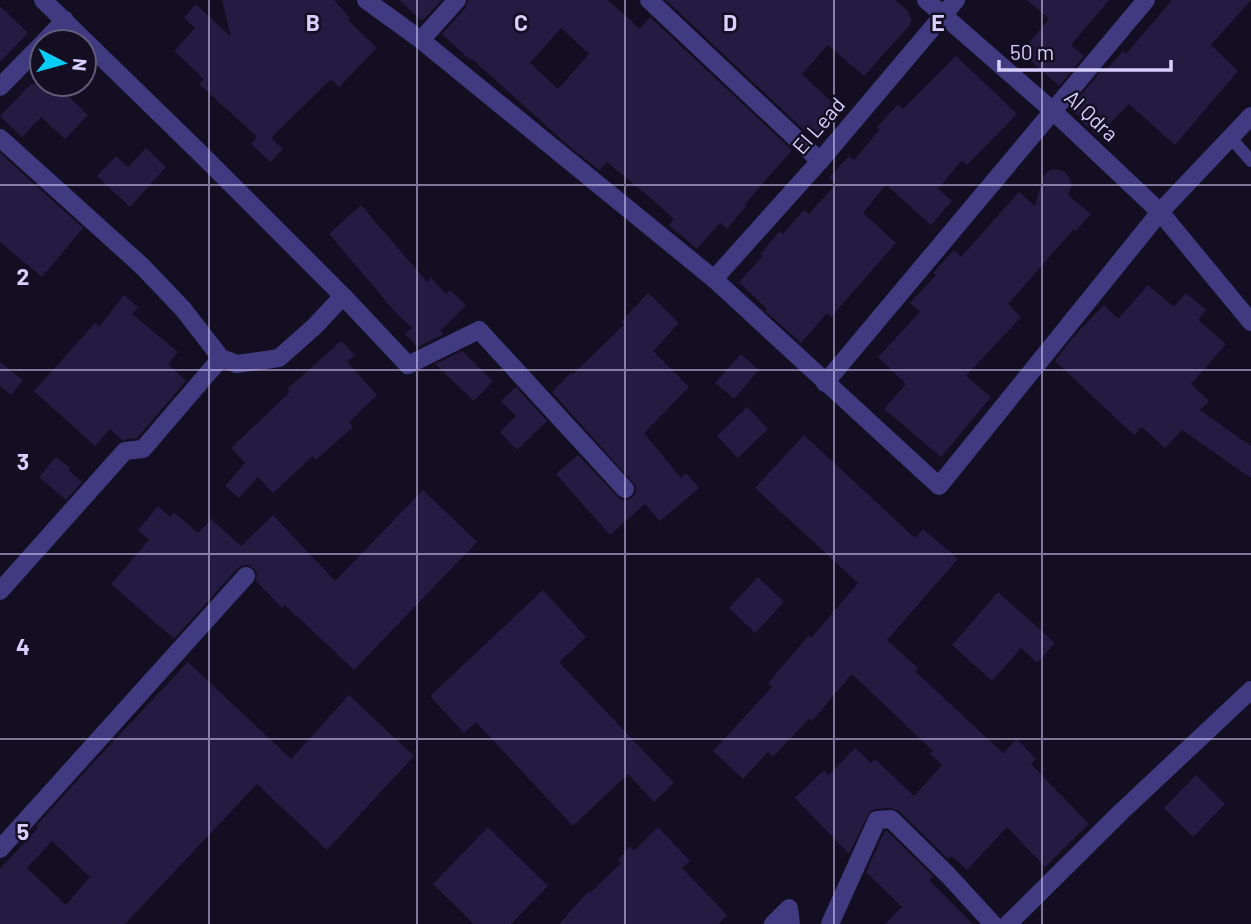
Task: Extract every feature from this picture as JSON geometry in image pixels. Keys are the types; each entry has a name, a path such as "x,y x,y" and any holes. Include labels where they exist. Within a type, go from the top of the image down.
{"street":[{"path":"43,0 343,296 408,365 478,330 625,489"},
{"path":"366,0 421,40 714,279 939,486 1160,212 1251,116"},
{"path":"421,40 457,0"},
{"path":"649,0 820,161"},
{"name":"Al Qdra","path":"926,0 1053,111 1160,212 1251,322"},
{"name":"El Lead","path":"714,279 820,161 956,0"},
{"path":"825,383 1146,0"},
{"path":"57,28 65,20"},
{"path":"0,87 28,58"},
{"path":"0,138 142,266 183,309 220,358 237,364 279,358 343,296"},
{"path":"0,591 125,451 144,449 220,358"},
{"path":"0,849 246,576"},
{"path":"1008,924 1251,690"},
{"path":"830,924 877,820 891,819 993,924"},
{"path":"773,924 789,908 791,924"}],"lane":[{"path":"1231,138 1251,161"}],"building":[{"path":"222,0 334,0 350,18 348,20 377,48 339,87 331,79 271,138 283,149 270,162 251,144 257,137 199,84 204,79 174,51 195,28 184,18 196,4 231,37"},
{"path":"399,0 442,0 422,21"},
{"path":"468,0 608,0 640,29 650,17 792,150 727,229 720,223 697,249 669,225 674,219 647,195 607,162 599,170 442,34 465,8","holes":["561,28 589,54 558,89 530,63"]},
{"path":"666,0 895,0 907,10 911,18 910,25 864,76 828,45 802,74 839,109 815,135 809,130 807,133"},
{"path":"1027,0 1109,0 1071,45 1084,56 1059,86 1021,52 1049,19"},
{"path":"1172,0 1251,0 1211,45 1238,71 1175,145 1129,104 1098,136 1070,108 1101,71 1103,73 1123,51 1126,54"},
{"path":"0,6 28,33 0,62"},
{"path":"956,56 1017,114 967,165 962,160 938,189 952,201 931,225 886,185 863,213 896,243 831,317 827,313 801,343 765,311 767,309 739,282 763,256 760,254 780,231 783,234 804,210 809,214 836,184 829,178 849,156 854,160 880,129 877,127 898,104 903,109"},
{"path":"28,87 28,98 70,98 88,115 65,139 41,117 22,137 0,116"},
{"path":"146,148 166,167 130,207 97,176 116,156 128,167"},
{"path":"0,153 83,228 42,277 0,242"},
{"path":"1053,169 1066,173 1072,185 1068,195 1091,214 1076,231 1074,229 1008,304 1021,317 966,376 991,397 941,457 884,409 906,384 878,357 920,312 910,303 936,275 933,273 954,250 961,257 1019,192 1035,206 1043,177"},
{"path":"361,205 427,282 431,278 446,294 450,290 466,305 440,331 444,334 418,347 405,334 412,328 329,234"},
{"path":"1148,285 1174,307 1186,293 1206,310 1198,320 1226,344 1191,384 1209,401 1200,410 1251,446 1251,478 1182,430 1165,448 1142,427 1134,435 1055,361 1104,305 1118,319"},
{"path":"648,293 679,323 653,351 689,387 644,433 681,478 686,473 699,488 660,521 645,504 610,535 556,474 578,455 621,500 633,497 636,486 552,392 624,325 621,322"},
{"path":"124,295 138,307 132,314 178,352 168,364 186,381 137,438 122,440 110,429 95,446 34,391 95,323 99,327"},
{"path":"341,341 355,355 347,362 377,395 349,422 353,427 316,460 313,456 273,493 258,477 239,498 225,486 245,463 231,448 290,392 287,389"},
{"path":"462,351 493,381 474,401 435,364"},
{"path":"741,354 759,370 734,399 715,383"},
{"path":"0,362 23,380 11,395 0,386"},
{"path":"516,387 547,421 517,450 500,432 516,416 501,401"},
{"path":"747,407 768,429 738,458 717,436"},
{"path":"804,435 915,538 923,529 958,559 887,640 918,668 915,671 1003,753 1017,739 1036,759 1031,764 1089,824 1045,867 1007,827 967,870 952,856 948,859 899,811 891,808 870,811 849,854 795,798 824,770 829,775 855,748 871,763 875,759 914,796 942,765 930,754 933,751 852,674 812,721 809,719 773,757 768,752 743,779 713,751 772,687 768,683 809,635 811,638 858,583 755,488"},
{"path":"56,457 82,482 66,500 39,477"},
{"path":"423,490 477,542 354,670 285,605 282,608 256,581 257,572 249,565 238,568 174,639 111,584 149,540 138,530 158,506 170,517 174,512 198,533 211,519 241,546 273,515 335,581"},
{"path":"758,577 784,602 755,633 729,608"},
{"path":"543,590 586,637 559,662 674,783 654,802 628,774 573,826 476,722 464,733 430,696"},
{"path":"998,592 1055,643 1037,663 1021,648 992,681 952,645"},
{"path":"188,662 291,759 349,695 414,756 327,850 257,784 125,924 0,924 0,869 91,765","holes":["52,841 90,877 66,905 27,868"]},
{"path":"1196,775 1225,804 1193,837 1164,808"},
{"path":"488,827 548,886 511,924 474,924 433,884"},
{"path":"658,827 690,861 682,868 727,915 718,924 559,924 589,891 621,863 618,860 630,846 634,851"},
{"path":"885,831 933,876 929,880 973,924 885,924 902,907 866,872"}]}
